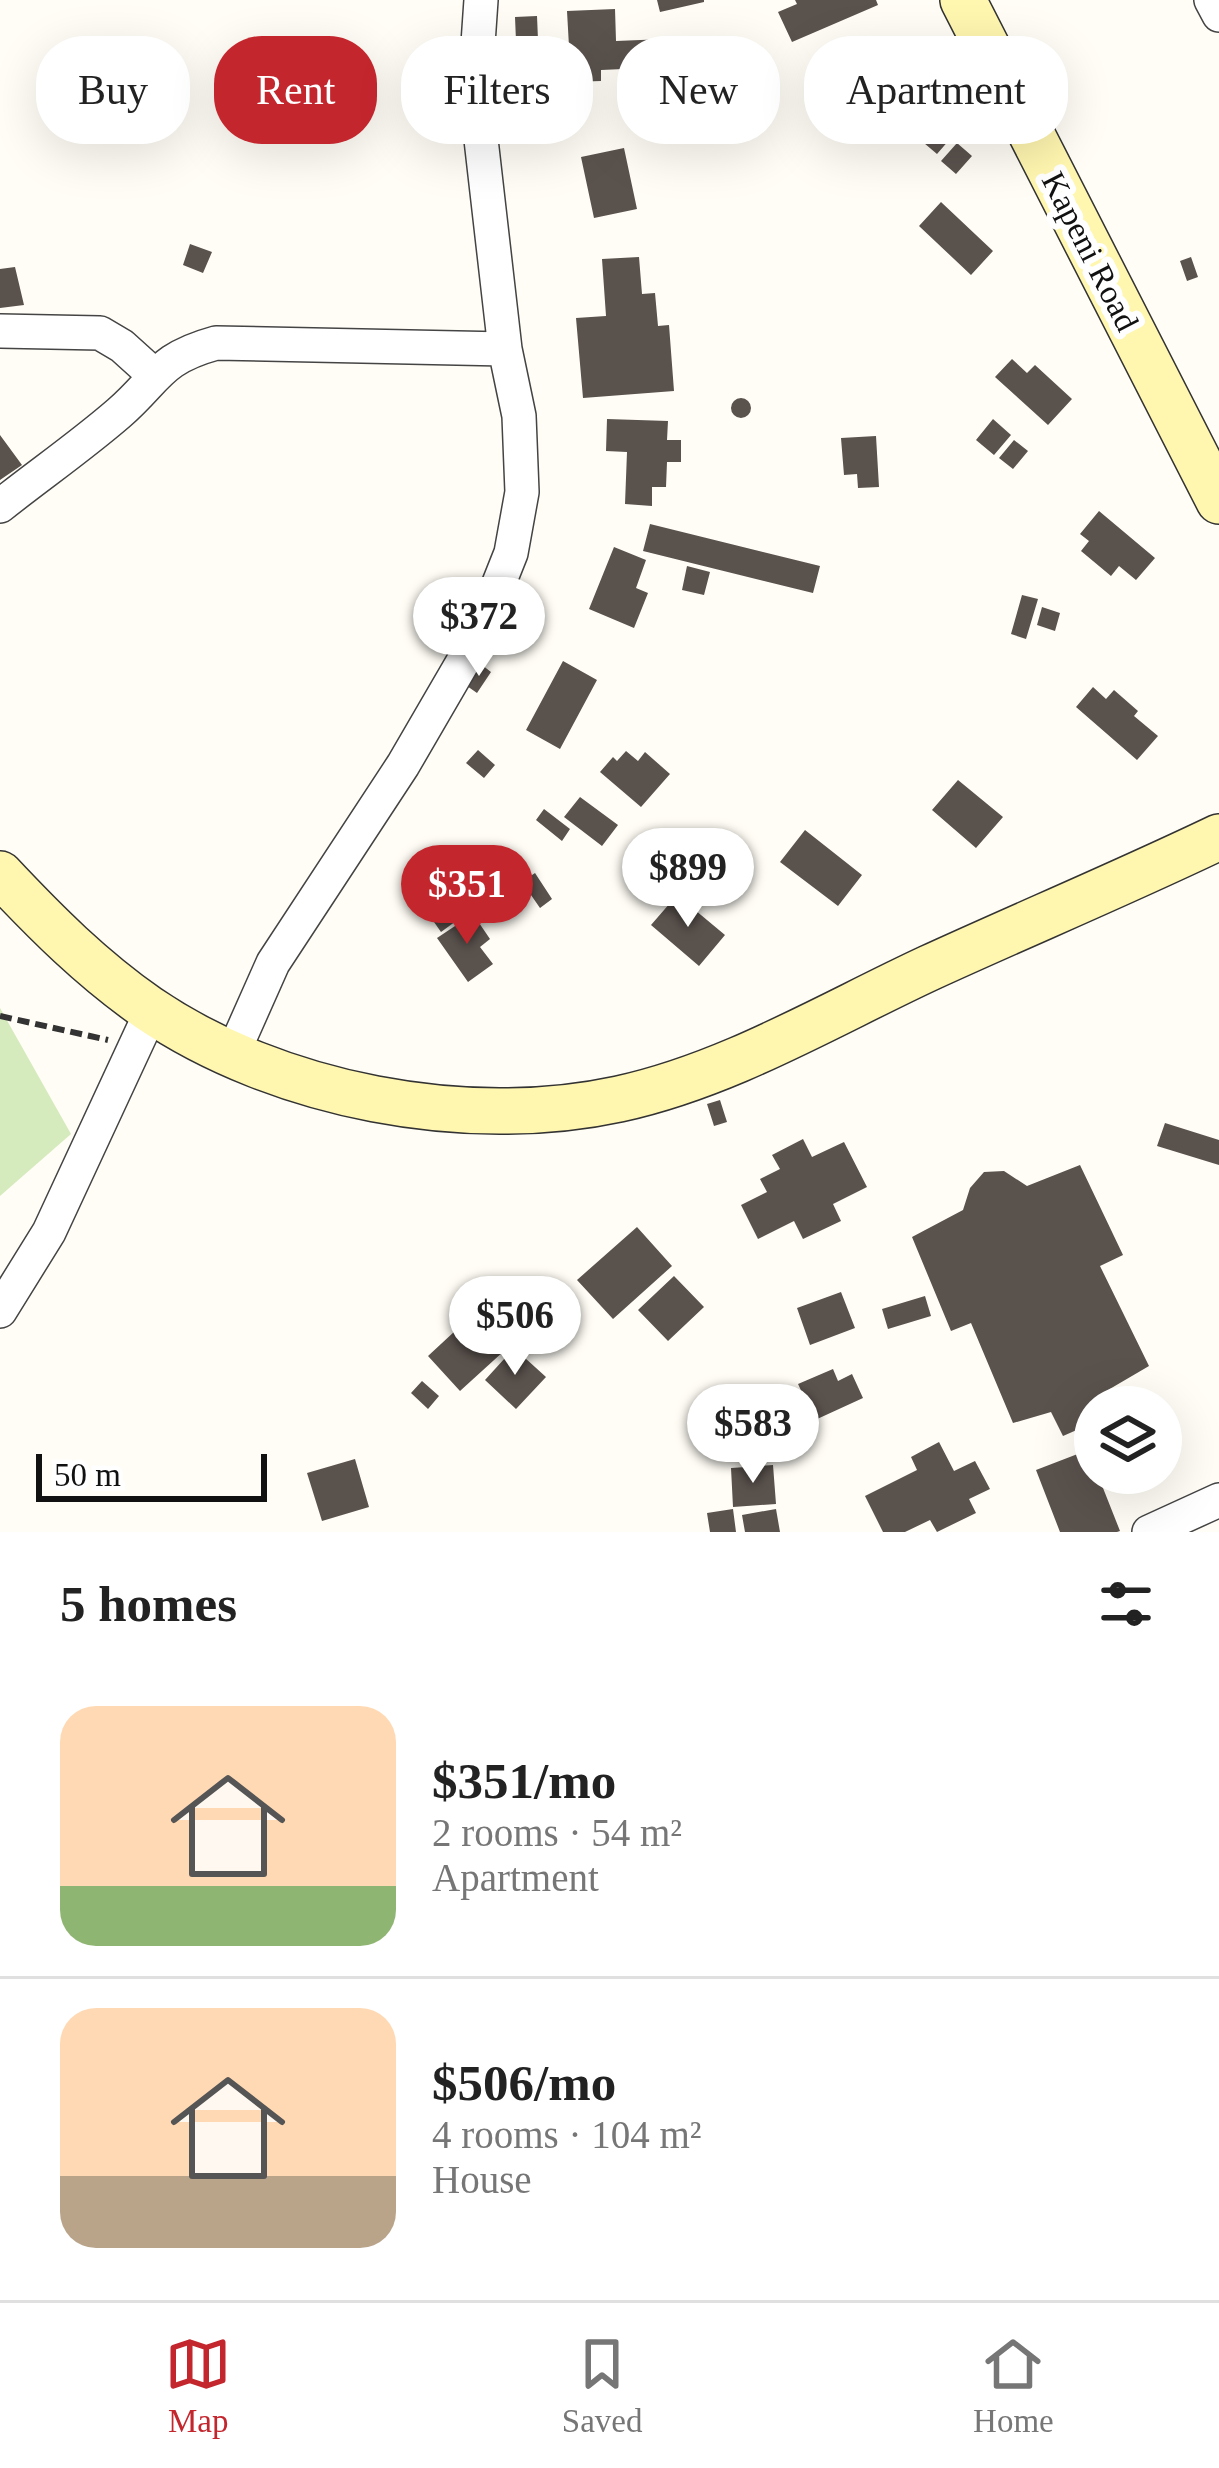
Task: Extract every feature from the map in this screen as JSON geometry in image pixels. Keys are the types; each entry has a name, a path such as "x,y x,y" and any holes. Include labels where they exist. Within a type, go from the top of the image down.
{"main road":[{"name":"Kapeni Road","path":"963,0 1219,501"},
{"path":"0,874 91,965 143,1028 370,1098 427,1107 553,1110 621,1099 725,1066 1219,837"}],"street":[{"path":"233,1053 273,963 446,694 478,636 503,574 522,492 519,416 506,349 475,87 482,0"},
{"path":"1211,0 1219,16"},
{"path":"0,331 100,333 153,374"},
{"path":"0,506 122,410 153,374 187,351 216,344 506,349"},
{"path":"0,1311 49,1232 143,1028"},
{"path":"1149,1532 1219,1500"}],"path":[{"path":"0,1016 143,1028"}],"green space":[{"path":"0,1008 71,1134 0,1196"}],"building":[{"path":"657,0 704,0 704,2 660,12"},
{"path":"795,0 876,0 878,5 792,42 778,12 797,4"},
{"path":"615,9 617,69 601,70 601,81 593,81 593,36 568,36 567,11"},
{"path":"537,16 538,36 516,36 515,17"},
{"path":"925,144 946,144 937,154"},
{"path":"956,144 972,156 956,174 941,161"},
{"path":"624,148 637,209 594,218 581,157"},
{"path":"941,202 993,251 971,275 919,226"},
{"path":"190,244 212,252 203,273 183,265"},
{"path":"639,257 642,294 655,293 658,326 669,325 674,391 583,398 576,318 606,316 602,259"},
{"path":"1191,257 1198,277 1187,281 1180,261"},
{"path":"15,267 24,305 0,308 0,269"},
{"path":"1012,359 1027,373 1035,365 1072,399 1048,425 995,377"},
{"path":"741,398 751,408 741,418 731,408"},
{"path":"607,419 668,421 667,440 681,440 681,462 667,462 666,487 652,487 652,506 625,504 627,452 606,451"},
{"path":"993,419 1011,435 994,455 976,440"},
{"path":"0,435 22,465 0,480"},
{"path":"876,436 879,487 858,488 857,474 844,475 841,438"},
{"path":"1014,440 1028,451 1013,469 999,458"},
{"path":"1099,511 1155,558 1136,580 1119,566 1111,576 1081,551 1089,541 1080,534"},
{"path":"650,524 820,566 813,593 643,551"},
{"path":"614,547 646,560 636,588 648,593 634,628 589,609"},
{"path":"687,566 710,572 704,595 682,590"},
{"path":"1022,595 1038,599 1026,639 1011,634"},
{"path":"1042,607 1060,613 1055,631 1037,625"},
{"path":"563,661 597,680 560,749 526,730"},
{"path":"482,665 491,672 477,693 467,686"},
{"path":"1093,687 1106,699 1114,690 1158,736 1137,760 1076,707"},
{"path":"478,750 495,765 484,778 466,763"},
{"path":"626,751 638,761 645,752 670,774 641,807 600,772"},
{"path":"958,780 1003,817 976,848 932,810"},
{"path":"580,797 618,825 602,846 564,817"},
{"path":"544,809 570,829 562,841 536,820"},
{"path":"805,830 862,875 838,906 780,862"},
{"path":"500,851 505,875 491,878 485,854"},
{"path":"535,873 552,899 540,908 522,882"},
{"path":"677,895 725,935 699,966 651,925"},
{"path":"456,907 463,916 441,932 434,922"},
{"path":"473,914 490,939 480,947 493,964 468,982 437,938"},
{"path":"720,1100 727,1122 714,1126 707,1104"},
{"path":"1165,1123 1219,1140 1219,1165 1157,1146"},
{"path":"803,1139 812,1157 844,1142 867,1187 833,1204 841,1221 803,1239 794,1221 758,1239 741,1205 767,1192 760,1179 780,1169 772,1155"},
{"path":"1080,1165 1123,1255 1100,1266 1149,1366 1115,1386 1074,1386 1074,1431 1063,1436 1051,1412 1013,1423 971,1323 951,1331 912,1237 963,1210 970,1188 984,1172 1004,1171 1027,1186"},
{"path":"637,1227 672,1266 613,1319 577,1280"},
{"path":"674,1276 704,1307 668,1341 638,1310"},
{"path":"841,1292 855,1328 810,1345 797,1308"},
{"path":"925,1296 931,1316 888,1329 882,1309"},
{"path":"482,1306 515,1341 460,1391 428,1356"},
{"path":"514,1348 546,1377 516,1409 485,1380"},
{"path":"833,1369 838,1381 852,1374 863,1398 815,1420 798,1384"},
{"path":"422,1381 439,1396 428,1409 411,1393"},
{"path":"939,1442 954,1471 975,1461 990,1489 969,1499 976,1513 937,1532 930,1520 905,1532 883,1532 865,1496 917,1470 911,1457"},
{"path":"1074,1455 1074,1494 1105,1494 1120,1531 1060,1532 1036,1470"},
{"path":"355,1459 369,1507 322,1521 307,1473"},
{"path":"773,1465 776,1504 733,1507 731,1468"},
{"path":"733,1509 736,1532 710,1532 707,1513"},
{"path":"776,1509 780,1532 745,1532 742,1515"}]}
